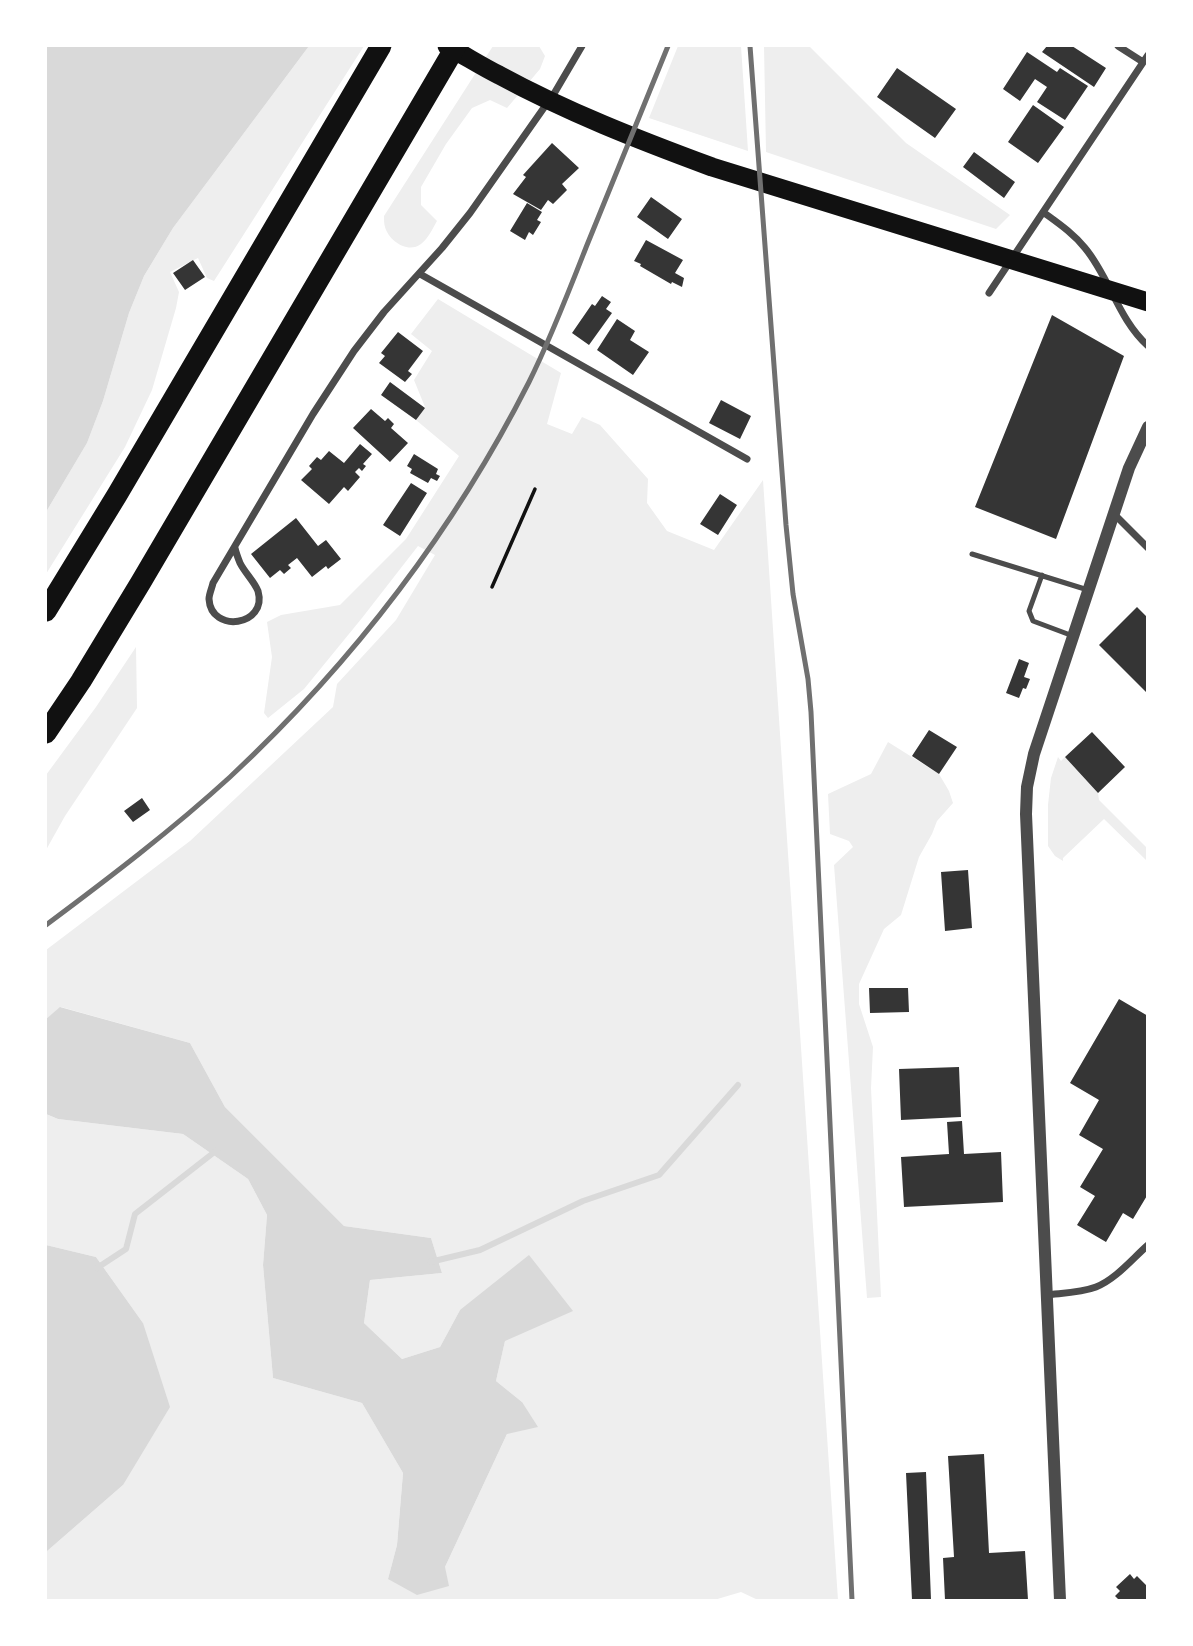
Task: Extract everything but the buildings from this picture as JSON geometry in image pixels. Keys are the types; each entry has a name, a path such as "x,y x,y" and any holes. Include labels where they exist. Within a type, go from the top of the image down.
{"highway":[{"path":"46,611 124,484 382,46"},
{"path":"447,46 556,104 712,167 1147,302"},
{"path":"46,733 141,582 456,46"}],"street":[{"path":"234,548 258,592 255,611 240,622 229,622 219,617 211,608 209,597 217,577 234,548 313,414 347,361 384,312 420,274 470,213 555,92 582,46"},
{"path":"989,293 1145,59 1118,46"},
{"path":"1043,212 1071,232 1087,249 1124,316 1147,346"},
{"path":"420,274 747,459"},
{"path":"1060,1601 1027,787 1034,754 1088,590 1138,445 1147,427"},
{"path":"1114,513 1147,548"},
{"path":"1046,1295 1085,1290 1103,1284 1147,1245"}],"lane":[{"path":"972,554 1088,590"},
{"path":"1042,575 1028,611 1033,621 1073,636"}],"path":[{"path":"492,587 535,489"}],"shaded area":[{"path":"46,46 309,46 173,228 144,276 129,313 103,401 87,443 46,512"},
{"path":"309,46 364,46 214,281 207,278 198,258 170,272 179,292 152,390 125,447 46,574 46,512 87,443 103,401 129,313 144,276 173,228"},
{"path":"493,46 539,46 545,56 540,69 507,108 490,100 472,108 446,144 421,187 421,205 437,221 421,244 405,247 390,237 384,225 384,216"},
{"path":"678,46 741,46 748,151 649,118"},
{"path":"764,46 809,46 906,143 1010,215 996,229 766,152"},
{"path":"438,299 561,373 547,424 572,434 582,417 600,425 648,479 647,503 667,531 714,550 763,480 838,1600 758,1600 741,1592 714,1600 46,1600 46,1552 123,1485 143,1323 96,1257 46,1245 46,1114 58,1119 183,1134 248,1179 267,1215 263,1265 273,1378 362,1403 403,1473 397,1545 388,1579 445,1567 522,1402 496,1381 505,1341 460,1310 440,1347 402,1359 364,1323 370,1280 442,1273 431,1238 344,1226 225,1107 190,1043 61,1007 46,1019 46,950 190,841 333,707 337,684 396,620 435,555 418,546 304,689 268,718 264,713 272,657 267,622 281,615 340,605 406,539 459,456 416,420 425,407 414,380 432,351 411,334"},
{"path":"136,647 137,708 65,816 46,850 46,775"},
{"path":"888,742 939,774 953,803 937,821 919,857 901,915 884,929 859,984 859,1004 873,1047 871,1088 881,1297 867,1298 834,865 853,847 849,841 830,834 828,794 871,774"},
{"path":"1058,757 1061,761 1065,757 1098,793 1099,800 1147,848 1147,861 1104,819 1063,861 1055,856 1048,846 1048,805 1051,778"},
{"path":"60,1007 190,1043 225,1107 344,1226 431,1238 442,1273 370,1280 364,1323 402,1359 440,1347 460,1310 529,1255 573,1311 505,1341 496,1381 522,1402 538,1427 507,1434 445,1567 449,1586 417,1595 388,1579 397,1545 403,1473 362,1403 273,1378 263,1265 267,1215 248,1179 183,1134 58,1119 46,1114 46,1019"},
{"path":"46,1245 96,1257 143,1323 170,1407 123,1485 46,1552"}],"waterway":[{"path":"430,1262 480,1250 583,1201 659,1175 738,1085"},
{"path":"97,1268 126,1249 135,1214 217,1150"}],"railway":[{"path":"46,925 186,816 230,777 275,734 317,688 397,593 468,490 529,382 560,314 668,46"},
{"path":"750,46 786,525 793,594 811,712 852,1600"}]}
